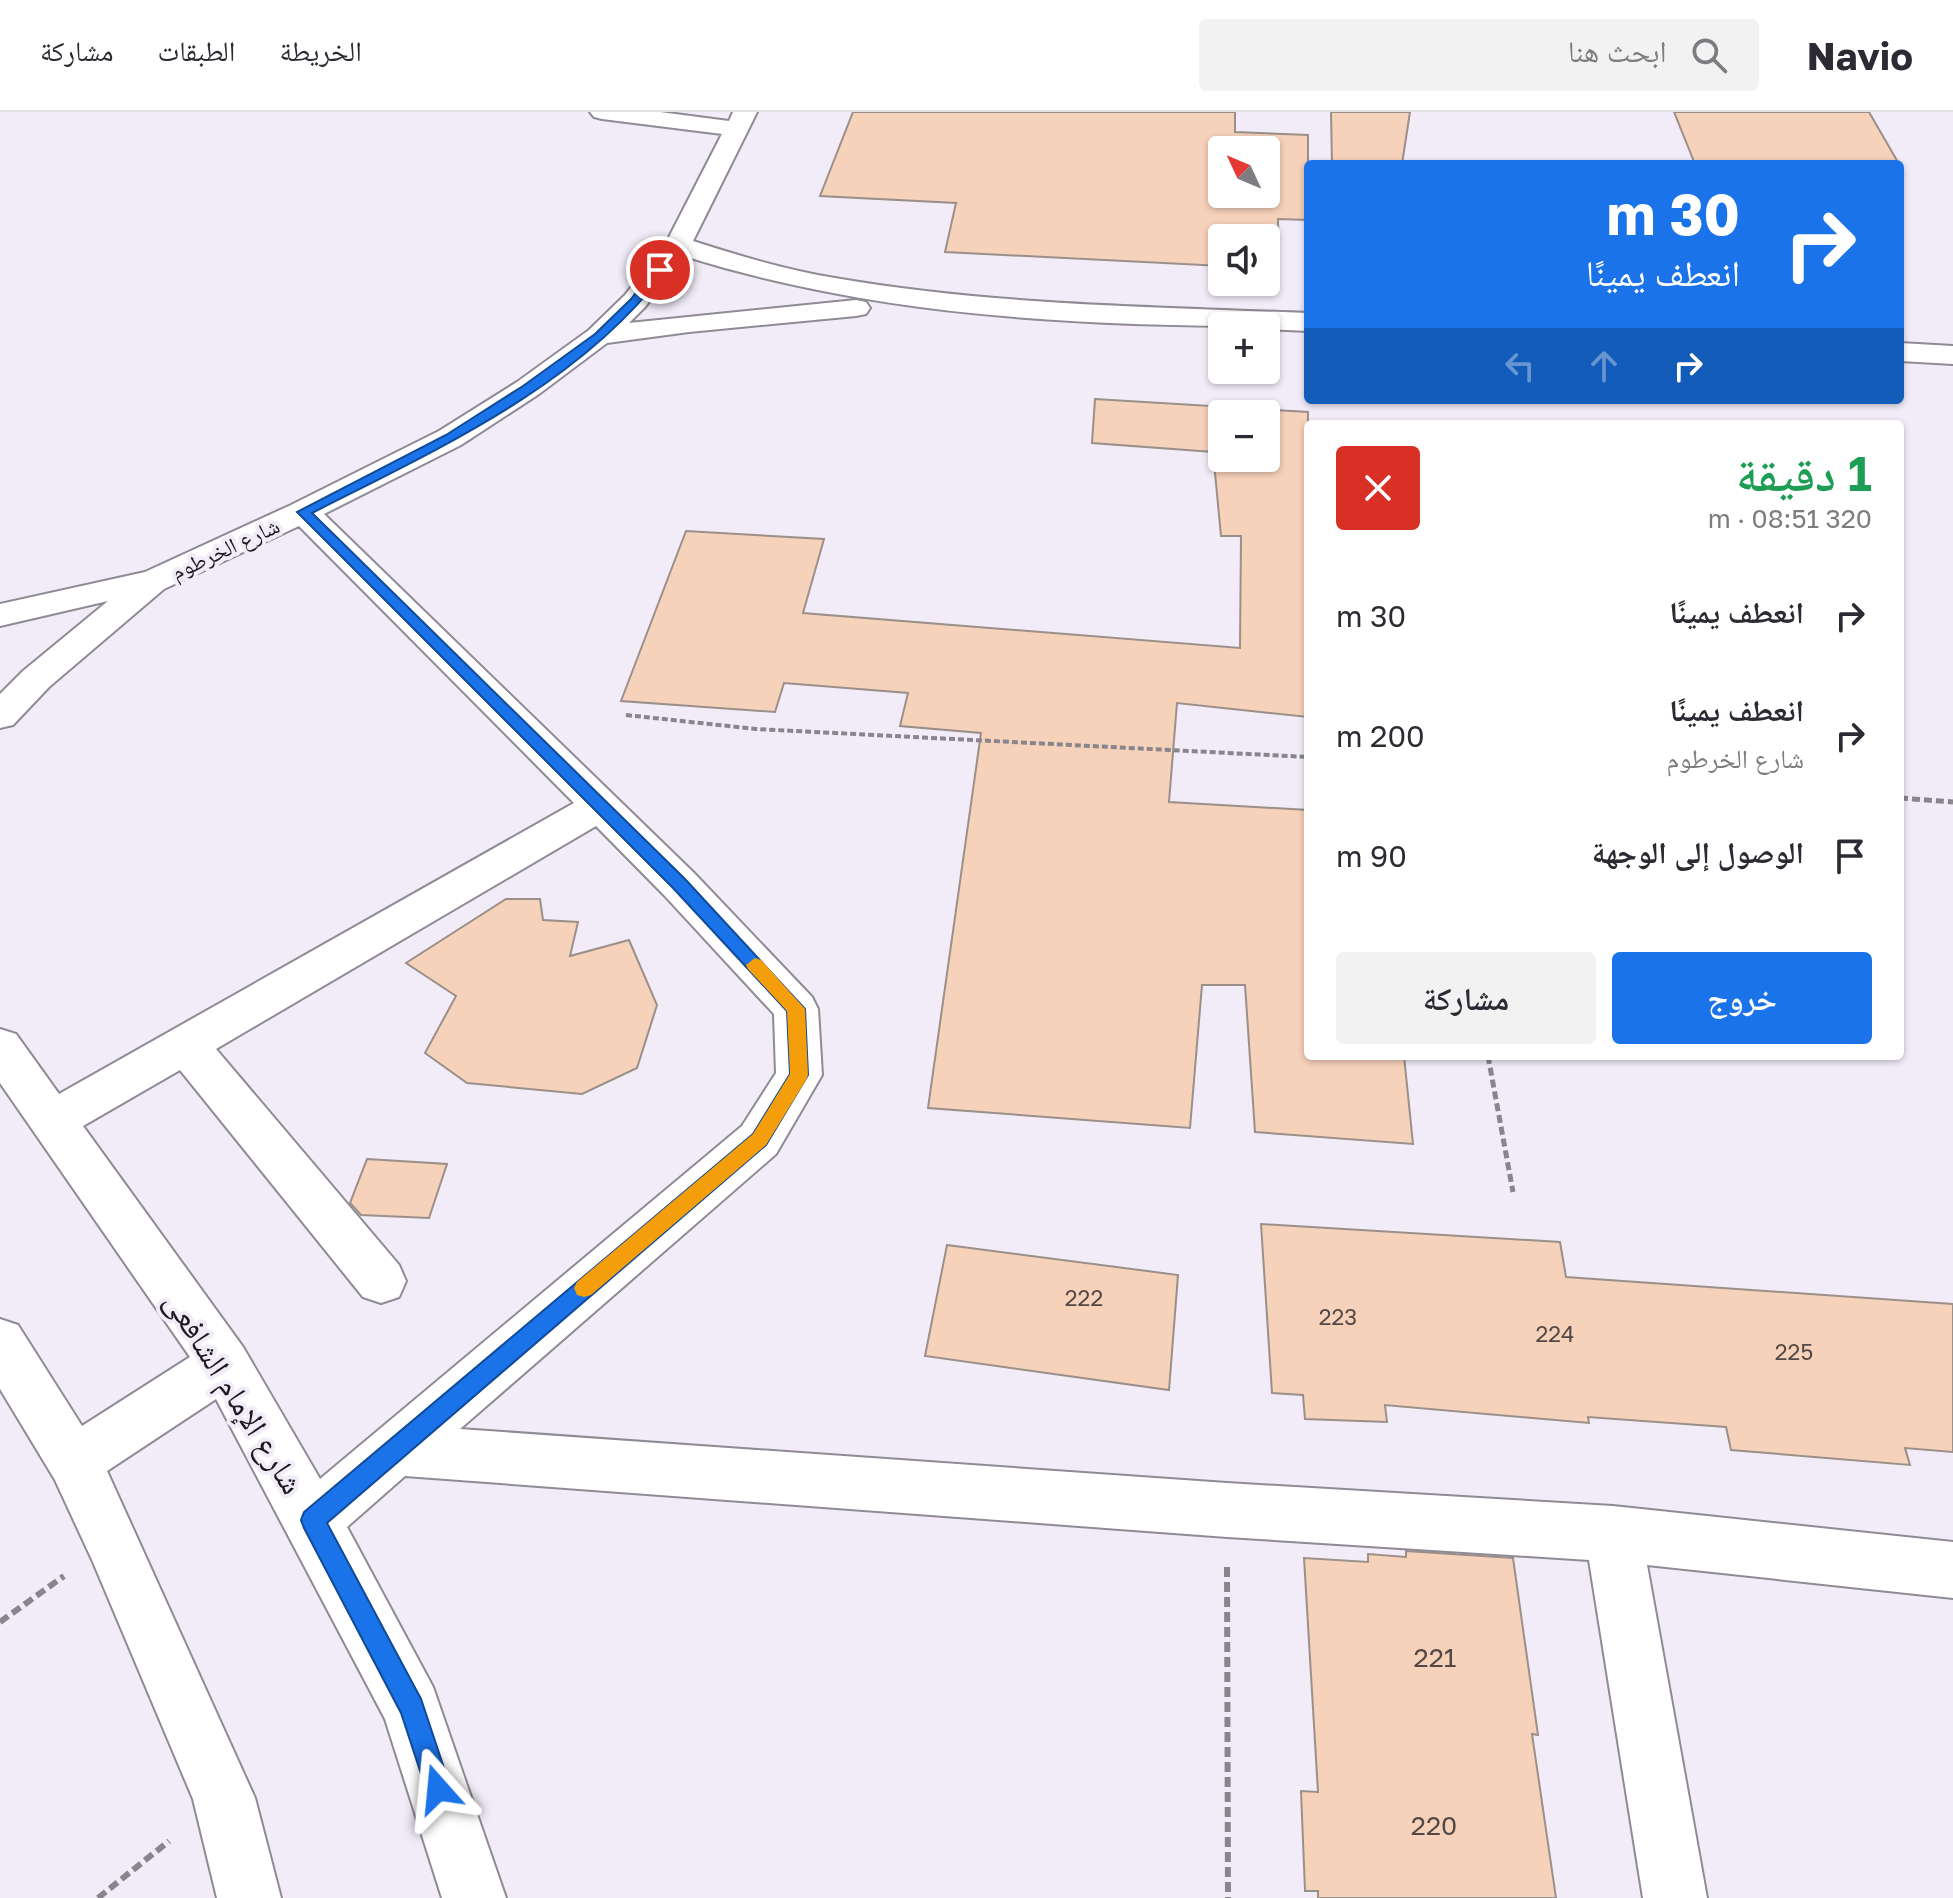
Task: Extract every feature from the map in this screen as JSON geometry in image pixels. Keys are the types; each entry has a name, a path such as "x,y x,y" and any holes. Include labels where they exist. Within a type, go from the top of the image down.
{"street":[{"path":"602,112 742,121"},
{"name":"شارع الخرطوم","path":"0,615 156,580 303,512 450,438 528,388 599,336 635,301 678,245 742,121"},
{"path":"678,245 728,263 806,284 922,303 1304,322"},
{"path":"599,336 704,321 922,303"},
{"path":"1904,352 1953,355"},
{"path":"303,512 679,884 796,1009 799,1075 759,1140 313,1520"},
{"name":"شارع الخرطوم","path":"0,716 36,679 156,580"},
{"path":"54,1120 600,806"},
{"path":"185,1044 381,1281"},
{"name":"شارع الإمام الشافعى","path":"0,1047 225,1364 313,1520 412,1708 474,1898"},
{"path":"0,1342 74,1462 113,1542 224,1798 249,1898"},
{"path":"74,1462 225,1364"},
{"path":"396,1450 1227,1510 1613,1534 1953,1570"},
{"path":"1613,1534 1675,1898"}],"path":[{"path":"626,715 756,729 1304,757"},
{"path":"1904,798 1953,802"},
{"path":"1489,1060 1513,1192"},
{"path":"1227,1510 1228,1898"},
{"path":"0,1622 113,1542"},
{"path":"98,1898 224,1798"}],"building":[{"path":"853,112 1235,112 1235,132 1308,135 1308,160 1304,160 1304,220 1278,219 1278,224 1208,224 1208,265 945,252 956,203 820,196"},
{"path":"1331,112 1410,112 1403,160 1332,160"},
{"path":"1674,112 1869,112 1897,160 1693,160"},
{"path":"1095,399 1208,406 1208,452 1092,443"},
{"path":"1280,410 1308,412 1308,420 1304,420 1304,717 1177,703 1169,802 1304,810 1304,1060 1404,1060 1413,1144 1255,1132 1245,985 1202,985 1190,1128 928,1108 981,733 900,726 908,693 784,683 775,712 621,701 686,531 824,539 803,613 1240,648 1241,536 1221,536 1215,472 1280,472"},
{"path":"506,899 540,899 543,920 578,922 570,956 629,940 657,1005 637,1068 582,1094 467,1083 425,1053 456,996 406,963"},
{"path":"367,1159 447,1164 429,1218 361,1215 350,1203"},
{"path":"1261,1224 1560,1242 1566,1277 1953,1304 1953,1452 1905,1448 1910,1465 1731,1450 1726,1427 1588,1417 1589,1423 1385,1405 1387,1422 1305,1419 1303,1395 1272,1393"},
{"path":"947,1245 1178,1275 1169,1390 925,1356"},
{"path":"1406,1551 1513,1558 1538,1735 1532,1734 1556,1898 1318,1898 1318,1891 1305,1891 1301,1791 1318,1792 1304,1558 1368,1562 1368,1554 1406,1557"}],"slow traffic":[{"path":"584,1288 759,1140 799,1075 796,1009 755,965"}],"route":[{"path":"438,1789 412,1708 313,1520 759,1140 799,1075 796,1009 679,884 303,512 450,438 528,388 599,336 635,301 660,270"}]}
